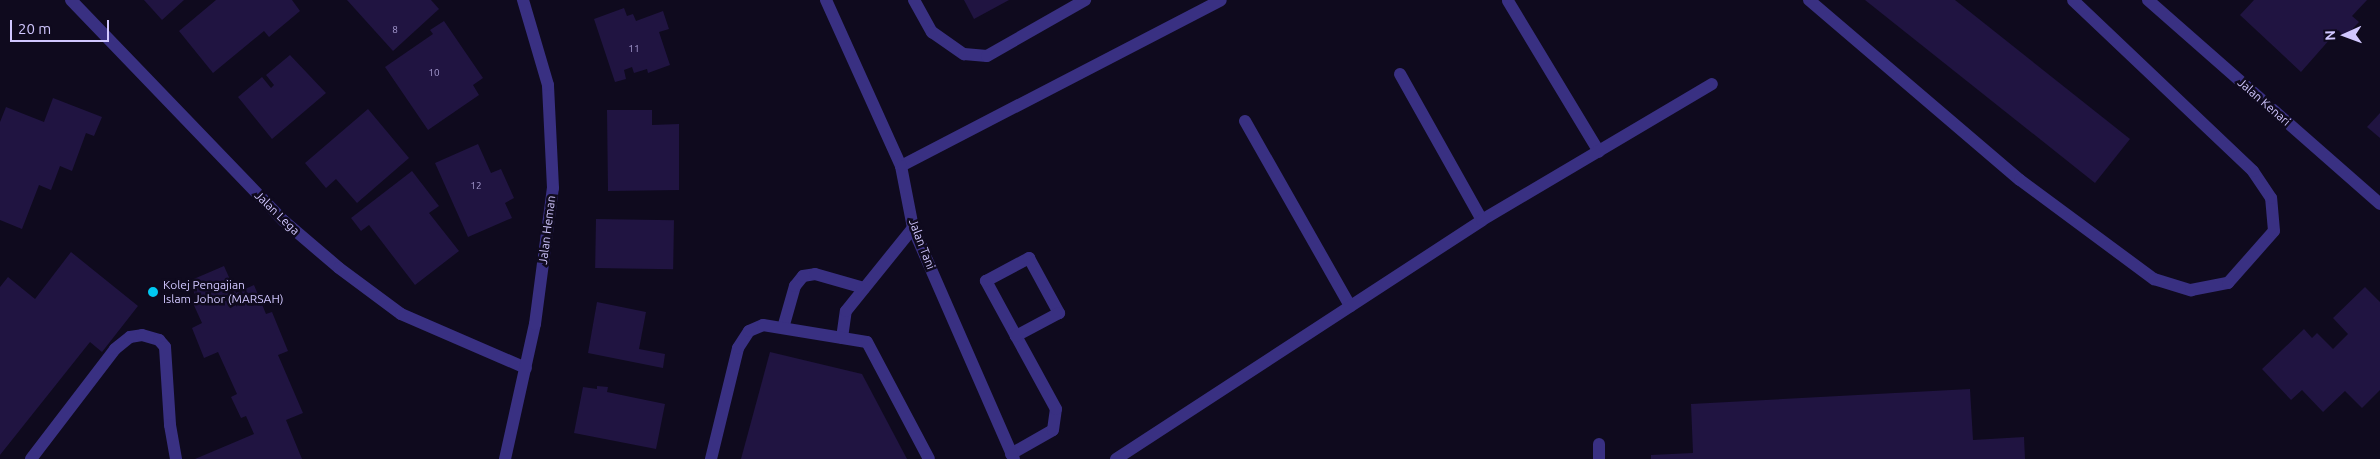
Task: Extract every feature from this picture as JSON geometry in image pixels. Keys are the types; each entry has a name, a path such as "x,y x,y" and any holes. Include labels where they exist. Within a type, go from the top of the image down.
{"street":[{"name":"Jalan Lega","path":"71,0 284,221 340,268 401,314 526,368"},
{"name":"Jalan Heman","path":"505,459 535,324 553,188 553,140 548,85 523,0"},
{"name":"Jalan Tani","path":"826,0 901,166 913,228 1012,457"},
{"path":"914,0 932,32 964,54 987,56 1085,0"},
{"path":"901,166 1221,0"},
{"path":"1810,0 2020,180 2154,279 2191,290 2228,283 2274,230 2271,198 2253,171 2073,0"},
{"name":"Jalan Kenari","path":"2148,0 2380,204"},
{"path":"1508,1 1599,152"},
{"path":"1400,74 1482,220"},
{"path":"1116,459 1482,220 1712,84"},
{"path":"1245,121 1350,306"},
{"path":"842,338 846,311 913,228"},
{"path":"1012,457 1053,430 1056,409 1016,336 986,281 1029,258 1058,313 1016,336"},
{"path":"783,328 795,286 803,276 815,274 864,288"},
{"path":"711,459 738,348 749,331 763,325 867,342 929,459"},
{"path":"31,459 115,349 130,337 142,335 159,340 165,347 170,425 176,459"},
{"path":"1599,444 1599,459"}],"building":[{"path":"144,0 184,0 162,20"},
{"path":"216,0 292,0 300,11 269,37 264,31 213,73 179,31"},
{"path":"347,0 431,0 439,9 393,51"},
{"path":"964,0 1009,0 974,19"},
{"path":"1865,0 1955,0 2130,139 2095,183"},
{"path":"2254,0 2367,0 2352,16 2359,22 2345,37 2338,30 2301,72 2240,15"},
{"path":"624,8 627,16 633,14 636,21 663,11 669,29 659,32 670,65 648,73 647,69 634,73 632,67 624,70 626,79 615,82 594,19"},
{"path":"444,21 483,78 473,85 479,95 428,130 385,67 433,34 430,30"},
{"path":"290,55 326,93 272,139 238,97 262,77 271,88 274,85 266,75"},
{"path":"53,98 102,117 94,136 86,133 72,171 60,166 51,190 39,185 22,229 0,220 0,122 6,107 44,122"},
{"path":"368,109 409,158 357,203 336,179 326,188 305,163"},
{"path":"607,110 652,110 652,125 679,124 679,190 608,191"},
{"path":"2380,113 2380,138 2367,127"},
{"path":"478,144 491,173 501,169 514,198 505,203 512,218 468,237 435,163"},
{"path":"412,171 439,206 429,213 459,251 415,285 369,225 361,231 351,218"},
{"path":"596,219 674,220 673,269 595,268"},
{"path":"71,252 138,306 102,352 90,342 0,455 0,287 8,277 35,299"},
{"path":"224,266 236,293 254,285 266,314 272,312 288,351 278,355 303,413 286,420 302,459 195,459 254,434 246,416 241,418 231,397 237,394 218,352 204,358 192,328 202,323 192,301 197,299 189,281"},
{"path":"2365,287 2380,302 2380,390 2362,408 2345,391 2323,412 2302,390 2291,400 2262,369 2304,329 2312,338 2317,333 2333,349 2348,334 2333,318"},
{"path":"597,302 646,312 639,349 665,354 663,368 588,353"},
{"path":"770,352 862,374 907,459 741,459"},
{"path":"597,386 608,387 607,392 665,404 656,449 574,433 583,387 597,389"},
{"path":"1970,389 1973,440 2024,437 2025,459 1651,459 1651,455 1693,453 1691,404"}],"place":[{"name":"Kolej Pengajian Islam Johor (MARSAH)","path":"153,292"}]}
